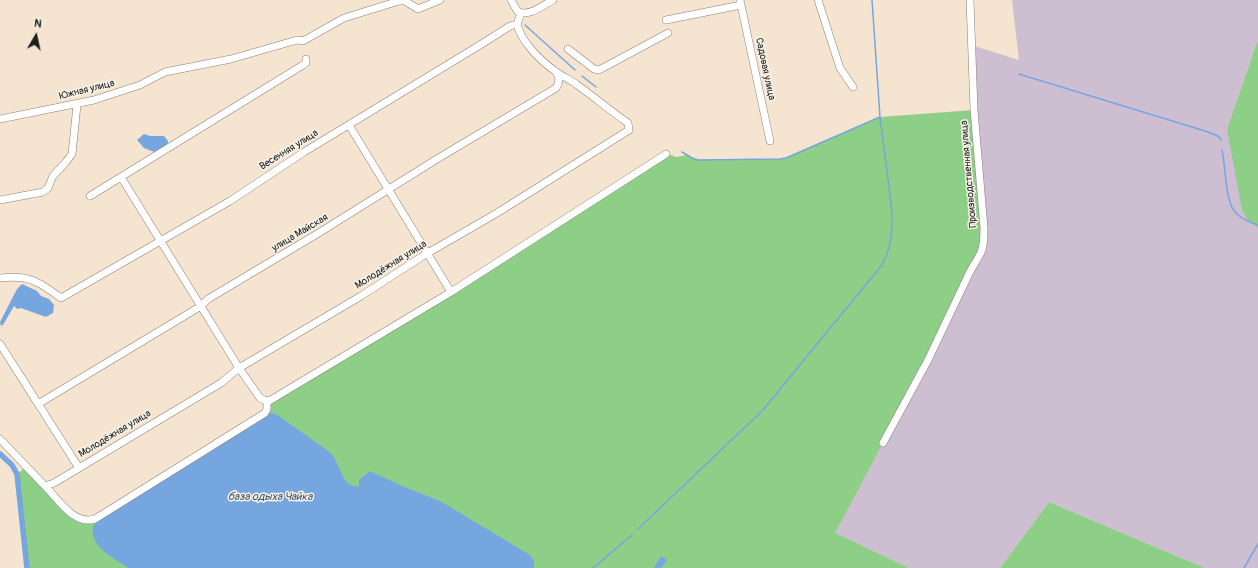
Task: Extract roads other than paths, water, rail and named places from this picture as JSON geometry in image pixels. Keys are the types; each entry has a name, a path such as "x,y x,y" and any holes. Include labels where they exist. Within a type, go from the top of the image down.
{"street":[{"name":"Южная улица","path":"0,119 77,104 140,85 165,72 231,59 297,40 303,40 344,18 400,1 404,1 417,9 420,9 440,0"},
{"path":"510,0 518,12 526,14 553,0"},
{"path":"818,0 840,68 853,87"},
{"name":"Производственная улица","path":"883,442 928,360 971,268 980,256 983,244 984,228 974,110 970,0"},
{"path":"666,20 740,3"},
{"name":"Садовая улица","path":"740,3 770,142"},
{"path":"517,24 521,13"},
{"name":"Молодёжная улица","path":"45,486 54,483 221,383 239,368 361,296 426,254 497,213 629,130 628,124 576,84 555,71 531,49 517,24"},
{"name":"Весенняя улица","path":"0,278 14,277 39,282 61,298 230,201 348,125 517,24"},
{"path":"568,49 594,69 599,70 668,33"},
{"path":"90,196 303,65 306,63 306,59"},
{"name":"улица Майская","path":"38,404 201,306 208,299 556,88 559,75 555,71"},
{"path":"0,200 47,190 53,176 72,154 77,104"},
{"path":"348,125 426,254 451,292"},
{"path":"121,178 239,368 260,398 268,401 451,292 666,154"},
{"path":"0,344 79,468"},
{"path":"0,439 30,472 75,517 84,521 95,519 264,413 267,408 268,401"}],"water":[{"path":"144,134 150,136 164,136 168,141 167,149 157,153 144,148 137,140"},
{"path":"22,284 37,291 41,296 49,299 54,305 53,313 46,317 21,308 17,309 14,306 1,326 0,322 17,289"},
{"name":"база одыха Чайка","path":"269,413 279,416 328,451 333,456 343,476 349,484 359,486 359,480 370,471 440,501 530,555 534,561 534,568 128,568 110,556 99,546 93,533 93,526 96,522"},
{"path":"661,556 667,560 661,568 654,568"}],"waterway":[{"path":"872,0 880,117"},
{"path":"525,25 575,70"},
{"path":"1019,74 1205,131 1218,136 1221,140"},
{"path":"582,76 596,87"},
{"path":"638,529 762,411 882,265 887,254 892,231 891,207 880,117 786,158 698,160 682,152"},
{"path":"1222,150 1227,191 1233,210 1242,218 1258,225"},
{"path":"0,454 12,465 17,474 27,568"},
{"path":"593,568 632,535"},
{"path":"1244,568 1258,544"}]}
